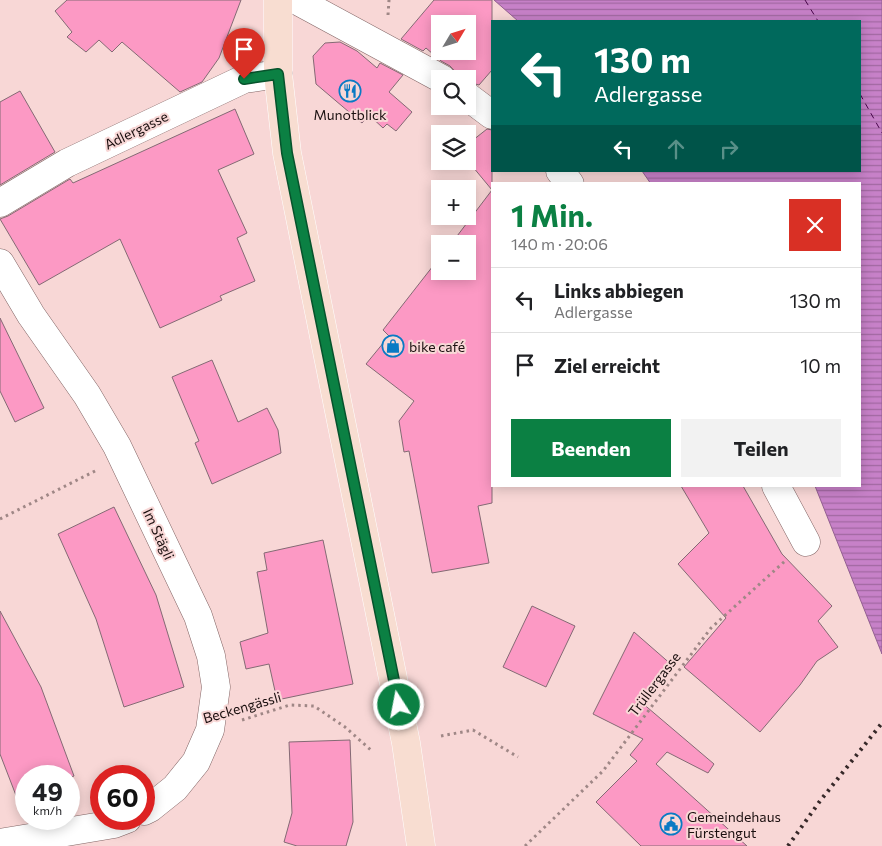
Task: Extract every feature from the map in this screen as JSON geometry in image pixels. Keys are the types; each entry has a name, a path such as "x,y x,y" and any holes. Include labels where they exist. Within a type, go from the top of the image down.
{"main road":[{"path":"278,0 278,74 287,153 406,743 421,846"}],"street":[{"path":"296,0 431,73"},
{"name":"Adlergasse","path":"0,203 67,163 244,79 278,74"},
{"path":"476,103 491,114"},
{"path":"561,172 568,182"},
{"name":"Im Stägli","path":"0,263 31,314 87,395 117,446 198,616 211,656 216,687 210,730 196,762 175,788 155,804"},
{"path":"777,487 806,542"},
{"path":"0,843 90,828"}],"path":[{"path":"0,519 98,470"},
{"name":"Trüllergasse","path":"525,846 603,770 711,628 806,542"},
{"name":"Beckengässli","path":"210,730 290,705 314,706 346,727 372,751"},
{"path":"441,736 473,730 518,757"}],"shaded area":[{"path":"494,0 882,0 882,654 815,487 861,487 861,182 650,182 643,172 861,172 861,20 517,20"}],"building":[{"path":"67,0 241,0 219,58 202,82 180,92 122,42 112,52 99,40 86,52 67,37 72,32 55,11"},
{"path":"434,0 492,0 491,71 479,85 476,84 476,70 454,70 440,60 476,60 476,15 431,15 431,52 426,48 423,51 401,39"},
{"path":"340,42 357,51 377,68 380,63 403,75 389,92 412,112 396,131 387,124 383,128 369,115 362,123 316,84 313,56 325,43"},
{"path":"20,91 55,152 0,185 0,102"},
{"path":"235,109 254,154 218,170 247,233 237,238 255,281 220,296 222,300 160,328 120,239 39,285 0,219 70,179 73,183"},
{"path":"487,129 491,130 491,189 475,170 476,138"},
{"path":"491,191 492,503 478,506 489,563 432,573 409,451 404,452 399,421 414,401 366,364 389,336 383,330 431,269 431,280 476,280 476,235 458,235 465,225 476,225 476,211"},
{"path":"0,318 44,408 15,422 0,391"},
{"path":"212,360 238,422 267,408 278,430 281,453 212,484 195,443 199,441 172,377"},
{"path":"682,487 744,487 782,554 832,606 818,621 838,647 817,661 800,685 760,732 684,667 726,618 678,564 709,533"},
{"path":"114,507 156,595 184,687 124,707 96,619 58,534"},
{"path":"323,540 353,684 277,700 269,664 246,669 240,642 268,633 257,572 267,570 264,553"},
{"path":"532,606 575,626 546,687 503,667"},
{"path":"0,611 41,687 70,765 15,765 15,793 0,754"},
{"path":"634,632 673,666 641,702 714,764 708,773 667,752 656,764 747,846 641,846 596,802 637,761 630,755 643,739 593,714"},
{"path":"350,740 353,822 346,846 297,846 284,842 292,813 289,742"}],"ferry route":[{"path":"805,0 817,20"},
{"path":"861,96 882,133"}],"railway":[{"path":"788,846 820,801 882,723"}],"place":[{"name":"Munotblick","path":"350,91"},
{"name":"bike café","path":"393,346"},
{"name":"Gemeindehaus Fürstengut","path":"671,824"}],"route":[{"path":"244,79 278,74 287,153 399,705"}]}
